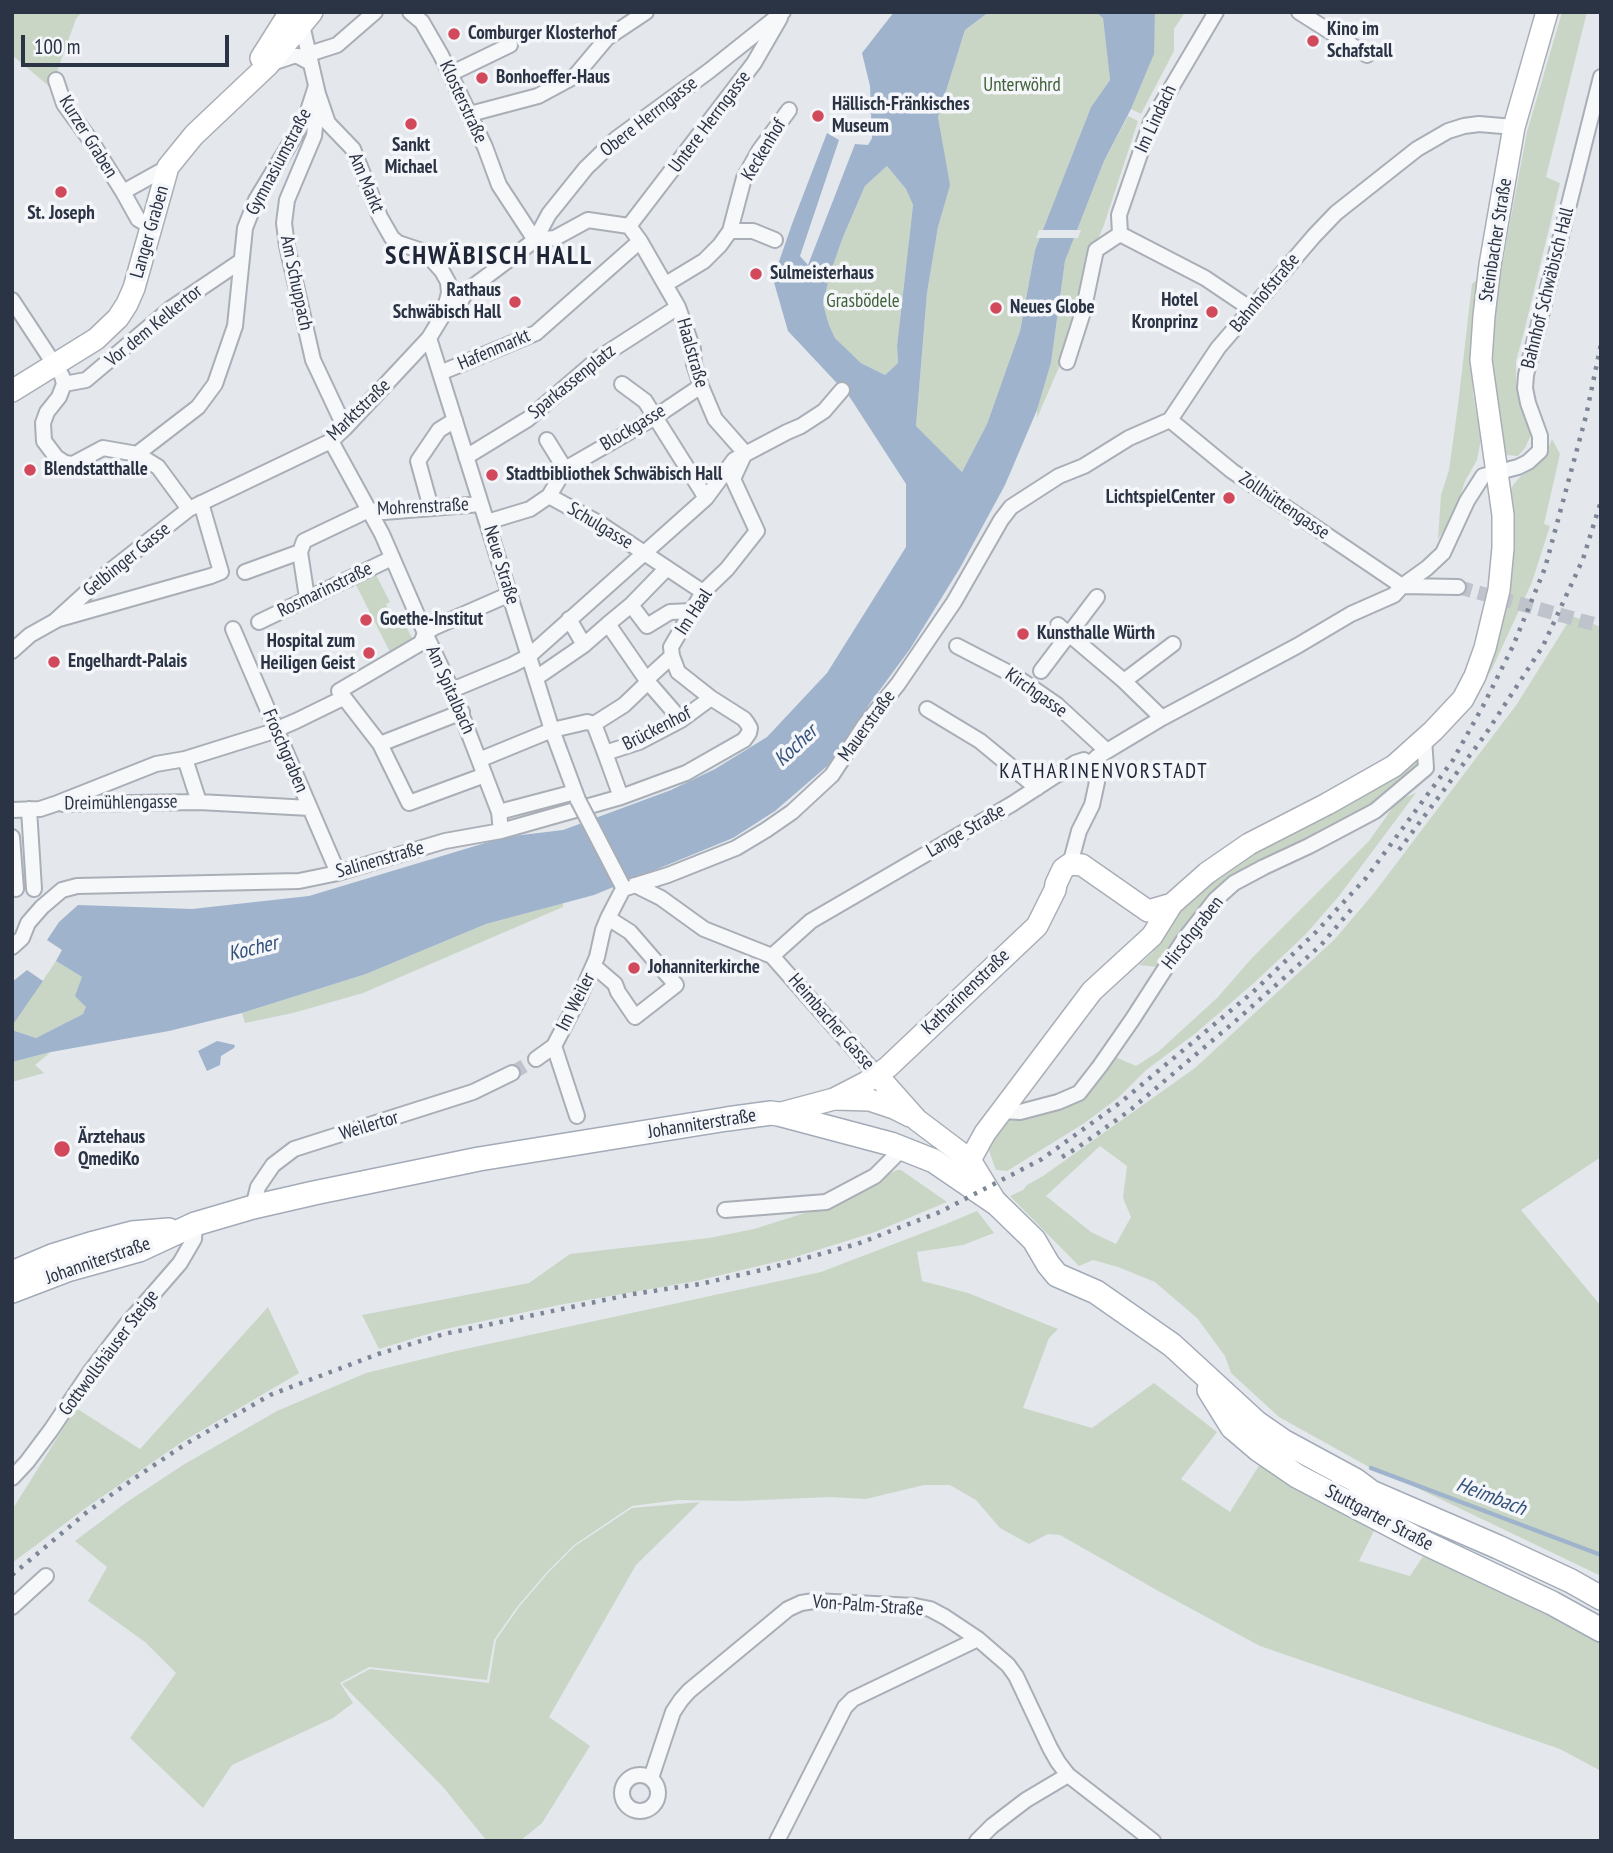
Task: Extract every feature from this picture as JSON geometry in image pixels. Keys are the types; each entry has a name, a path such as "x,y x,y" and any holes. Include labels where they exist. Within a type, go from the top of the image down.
{"main road":[{"name":"Johanniterstraße","path":"12,1273 62,1253 132,1233 189,1226 253,1208 479,1159 727,1119 778,1114 903,1148 934,1161 998,1204 1034,1240 1057,1275 1097,1293 1172,1345 1257,1423 1283,1441 1355,1480 1371,1492 1499,1547 1601,1598"},
{"name":"Johanniterstraße","path":"12,1291 67,1270 139,1250 189,1226"},
{"name":"Stuttgarter Straße","path":"1193,1363 1232,1427 1259,1450 1297,1476 1601,1630"}],"street":[{"path":"268,65 293,56 310,59 337,45 376,12"},
{"name":"Klosterstraße","path":"410,12 422,22 470,114 499,185 535,240"},
{"path":"470,114 538,96 575,76 607,38 646,12"},
{"name":"Untere Herrngasse","path":"629,226 754,63 783,12"},
{"name":"Obere Herrngasse","path":"535,240 549,214 586,168 616,139 709,71 783,12"},
{"name":"Im Lindach","path":"1120,234 1119,215 1151,122 1216,12"},
{"path":"1300,12 1367,55"},
{"name":"Steinbacher Straße","path":"1497,472 1481,360 1484,316 1514,127 1547,12"},
{"path":"242,88 302,15"},
{"name":"Gymnasiumstraße","path":"137,454 198,407 215,384 235,326 245,228 256,200 306,117 317,89 302,15"},
{"name":"Langer Graben","path":"12,391 60,374 122,311 134,288 168,167 194,135 268,65 302,15"},
{"path":"450,74 510,45"},
{"name":"Bahnhof Schwäbisch Hall","path":"1497,472 1528,462 1539,451 1541,444 1528,402 1526,375 1601,77"},
{"name":"Kurzer Graben","path":"56,80 64,104 91,141 138,219 151,227"},
{"name":"Am Markt","path":"317,89 328,123 354,149 380,218 392,238 398,243 425,252 448,282 449,293 443,315 429,338"},
{"name":"Am Schuppach","path":"317,89 314,136 287,200 284,223 313,360 345,428"},
{"name":"Keckenhof","path":"730,232 744,178 759,151 789,110"},
{"name":"Bahnhofstraße","path":"1170,420 1218,348 1336,214 1417,149 1448,131 1479,124 1514,127"},
{"name":"Kurzer Graben","path":"122,192 168,167"},
{"path":"443,315 461,300 467,291 535,240 555,238 588,220 629,226"},
{"name":"Haalstraße","path":"629,226 678,307 693,349 694,364 701,386 715,419 745,453"},
{"path":"666,284 704,261 730,232 753,231 775,240"},
{"path":"1067,362 1083,312 1096,250 1120,234 1205,278 1251,309"},
{"name":"Hafenmarkt","path":"440,373 536,333 640,241"},
{"name":"Vor dem Kelkertor","path":"60,374 86,380 170,309 241,261"},
{"path":"12,300 60,374 59,397 47,412 43,423 44,442 56,457 65,463 73,464 103,448 137,454 158,467 195,506"},
{"name":"Sparkassenplatz","path":"466,457 528,419 599,358 678,307"},
{"name":"Marktstraße","path":"195,506 331,441 429,338"},
{"name":"Neue Straße","path":"429,338 552,730 576,796 627,886"},
{"path":"622,384 645,401 706,498"},
{"name":"Blockgasse","path":"565,469 655,417 701,386"},
{"path":"452,690 529,656 706,498 734,460 802,426 824,411 842,390"},
{"path":"431,508 418,461 439,430 455,420"},
{"name":"Mauerstraße","path":"627,886 668,875 736,848 792,812 832,775 864,726 898,684 954,602 1001,520 1014,503 1059,476 1084,466 1129,438 1170,420"},
{"name":"Zollhüttengasse","path":"1170,420 1232,471 1402,586"},
{"path":"547,440 565,469"},
{"name":"Am Spitalbach","path":"331,441 369,510 462,712 499,812 501,831"},
{"name":"Im Haal","path":"745,453 733,479 757,531 727,569 703,592 671,647 678,672 744,719 750,728"},
{"name":"Schulgasse","path":"565,469 549,496 644,552 703,592"},
{"name":"Lange Straße","path":"772,956 811,921 891,876 1074,763 1084,761 1090,764 1162,718 1351,614 1394,595 1443,553 1467,501 1483,476 1497,472"},
{"name":"Hirschgraben","path":"970,1160 985,1133 1092,991 1152,936 1172,904 1207,873 1249,844 1394,766 1463,699 1485,648 1499,590 1503,515 1497,472"},
{"path":"487,522 530,509 549,496"},
{"name":"Mohrenstraße","path":"300,552 304,541 369,510 384,512 481,504"},
{"name":"Gelbinger Gasse","path":"12,650 30,635 55,621 110,571 195,506 214,547 221,572 55,621"},
{"path":"245,572 300,552 307,598"},
{"name":"Rosmarinstraße","path":"259,622 392,558"},
{"path":"536,678 584,645 631,605 667,568"},
{"path":"1402,586 1458,587"},
{"path":"485,775 409,803 380,744 339,691 421,643 425,633 435,626 510,594"},
{"path":"1041,671 1064,629 1097,597"},
{"path":"631,605 647,625 670,612 692,611"},
{"path":"569,619 584,645"},
{"path":"608,624 648,681 681,720"},
{"name":"Froschgraben","path":"233,629 338,873"},
{"path":"1064,629 1162,718"},
{"path":"1124,681 1173,644"},
{"name":"Kirchgasse","path":"957,646 1016,676 1057,705 1107,751"},
{"path":"479,760 552,730 587,722 594,724 624,705 672,656"},
{"name":"Dreimühlengasse","path":"55,804 156,764 184,759 276,729 343,698"},
{"name":"Brückenhof","path":"621,797 605,753 639,742 681,720 711,698"},
{"path":"927,709 980,741 1037,788"},
{"path":"380,744 462,712"},
{"path":"594,724 605,753"},
{"name":"Salinenstraße","path":"12,947 42,907 62,890 77,886 299,881 338,873 445,841 501,831 621,797 685,773 744,740 750,728"},
{"name":"Hirschgraben","path":"1002,1111 1020,1112 1058,1102 1079,1093 1124,1031 1182,941 1215,900 1234,883 1375,811 1426,768 1424,739"},
{"name":"Dreimühlengasse","path":"184,759 199,803"},
{"name":"Katharinenstraße","path":"778,1114 834,1099 877,1075 1037,926 1063,869 1073,863 1079,831 1092,805 1097,782 1090,764"},
{"path":"499,812 576,796"},
{"name":"Dreimühlengasse","path":"55,804 199,803 310,808"},
{"path":"12,810 40,809 55,804"},
{"path":"29,809 34,889"},
{"path":"12,836 16,889"},
{"path":"1073,863 1082,865 1147,911 1172,904"},
{"name":"Im Weiler","path":"577,1116 554,1046 594,966 608,918 627,886"},
{"name":"Heimbacher Gasse","path":"627,886 661,898 704,929 772,956 917,1120 970,1160"},
{"name":"Hirschgraben","path":"1147,911 1152,936"},
{"path":"594,966 615,984 635,1017 676,985 630,932 608,918"},
{"path":"536,1059 554,1046"},
{"name":"Weilertor","path":"253,1208 258,1187 273,1165 294,1149 473,1092 512,1073"},
{"name":"Katharinenstraße","path":"834,1099 870,1100 917,1120"},
{"name":"Heimbacher Gasse","path":"917,1120 934,1161"},
{"path":"725,1210 826,1202 875,1176 903,1148"},
{"path":"970,1160 998,1204"},
{"name":"Gottwollshäuser Steige","path":"12,1478 51,1430 90,1372 127,1324 180,1263 194,1239 189,1226"},
{"path":"12,1607 46,1576"},
{"name":"Von-Palm-Straße","path":"651,1778 673,1712 681,1700 788,1609 814,1601 915,1606 930,1609 945,1617 1003,1660 1016,1676 1050,1748 1068,1775 1153,1841"},
{"path":"777,1841 845,1707 853,1699 978,1639"},
{"path":"978,1841 992,1826 1026,1801 1068,1775"}],"green space":[{"path":"12,12 82,12 76,19 51,88 12,55"},
{"name":"Unterwöhrd","path":"989,12 1096,12 1103,17 1110,80 1091,107 1035,250 1020,331 987,424 962,472 916,426 927,293 938,227 949,185 938,117 965,30"},
{"path":"1155,12 1185,12 1174,29 1174,51 1141,114 1131,109 1153,56"},
{"path":"1562,12 1587,12 1546,177 1560,183 1516,361 1516,385 1532,433 1518,456 1507,455 1500,445 1491,358 1499,281 1527,132"},
{"path":"1128,116 1138,121 1104,225 1090,258 1060,365 1037,418 1051,363 1065,261 1104,161"},
{"name":"Grasbödele","path":"887,166 906,189 913,205 897,346 898,363 885,375 861,363 835,338 823,304 843,237 865,186"},
{"path":"1482,275 1472,362 1473,395 1481,438 1477,460 1465,481 1455,513 1438,539 1441,495 1449,470 1472,284"},
{"path":"1552,439 1560,454 1544,524 1550,526 1532,582 1492,669 1460,719 1512,545 1514,513 1510,494 1513,485 1521,476 1533,469 1546,454"},
{"path":"376,575 390,602 386,604 394,619 397,618 403,627 406,626 415,644 392,656 356,585"},
{"path":"1572,616 1601,627 1601,1157 1521,1210 1601,1306 1601,1576 1413,1486 1378,1472 1279,1417 1231,1373 1225,1356 1197,1318 1155,1282 1093,1260 1079,1266 1010,1196 1023,1190 1195,1068 1334,940 1374,893 1517,704","holes":["1100,1146 1127,1166 1123,1198 1131,1217 1116,1244 1091,1232 1046,1196"]},
{"path":"1422,758 1423,767 1342,825 1205,903 1157,967 1139,965 1153,952 1182,903 1215,873"},
{"path":"1416,793 1339,896 1305,935 1255,982 1196,1033 1146,1070 1118,1098 1083,1124 1007,1171 996,1170 987,1145 1003,1117 1063,1104 1113,1056 1136,1066 1158,1052 1217,998 1252,958 1369,841 1398,800"},
{"path":"563,903 563,907 363,993 293,1013 245,1023 242,1013 366,974 486,924"},
{"path":"56,961 82,977 86,1008 83,1014 36,1038 12,1030 12,1026"},
{"path":"51,1052 35,1065 44,1073 12,1082 12,1062"},
{"path":"901,1170 947,1202 875,1232 792,1258 696,1281 559,1305 441,1330 379,1349 362,1315 529,1283 570,1254 709,1238 754,1229 808,1212"},
{"path":"977,1211 994,1233 963,1245 917,1252 922,1281 968,1293 1058,1329 1049,1338 1023,1408 1092,1428 1154,1383 1217,1432 1181,1479 1230,1512 1260,1464 1377,1525 1359,1561 1410,1576 1428,1549 1601,1639 1601,1771 1560,1749 1260,1646 1060,1535 1048,1534 1029,1544 1000,1528 976,1500 950,1485 924,1485 866,1499 831,1497 737,1501 678,1500 632,1506 574,1545 517,1607 494,1640 487,1680 369,1667 340,1683 353,1703 333,1718 232,1765 203,1808 130,1738 176,1673 145,1642 88,1601 107,1567 75,1541 183,1465 277,1411 366,1373 821,1272"},
{"path":"268,1307 299,1373 182,1442 87,1507 12,1563 12,1510 76,1408 140,1449"},
{"path":"700,1502 636,1565 549,1717 590,1746 542,1823 520,1841 487,1841 443,1787 342,1684 370,1669 489,1683 496,1640 519,1607 575,1546 632,1508"}],"water":[{"name":"Kocher","path":"894,12 989,12 965,30 938,117 950,185 938,227 927,293 916,426 962,472 987,424 1020,331 1035,250 1091,107 1110,80 1103,18 1096,12 1155,12 1154,54 1131,109 1104,161 1065,261 1051,363 1037,410 1005,485 960,568 910,649 868,706 861,724 833,761 775,811 733,838 594,895 486,924 366,974 242,1013 169,1031 51,1052 12,1062 12,1030 36,1038 83,1014 86,1007 75,996 82,977 56,961 62,950 47,940 59,922 78,905 192,909 309,896 505,837 563,830 671,790 715,769 767,737 827,673 906,547 906,484 849,396 788,331 773,279 827,133 839,140 800,256 808,265 855,144 868,145 872,138 870,86 862,53","holes":["887,166 906,189 913,205 897,346 898,363 885,375 861,363 835,338 823,304 843,237 865,186"]},
{"path":"27,970 43,981 12,1026 12,982"},
{"path":"217,1041 235,1045 221,1056 220,1065 207,1071 198,1051"}],"pier":[{"path":"1039,230 1081,230 1078,238 1036,238"}],"waterway":[{"name":"Heimbach","path":"1371,1468 1601,1555"}],"tunnel":[{"path":"1458,587 1601,626"},
{"path":"512,1073 536,1059"}],"railway":[{"path":"12,1575 87,1512 132,1480 184,1445 270,1395 378,1354 444,1334 633,1294 700,1284 857,1244 940,1212 1042,1159 1121,1102 1253,992 1315,933 1366,878 1453,760 1513,646 1545,568 1586,416 1601,344"},
{"path":"1399,850 1485,735 1543,646 1583,559 1601,501"},
{"path":"1062,1157 1129,1111 1239,1018 1321,945 1355,905"}],"place":[{"name":"Comburger Klosterhof","path":"454,34"},
{"name":"Kino im Schafstall","path":"1313,41"},
{"name":"Bonhoeffer-Haus","path":"482,78"},
{"name":"Hällisch-Fränkisches Museum","path":"818,116"},
{"name":"Sankt Michael","path":"411,124"},
{"name":"St. Joseph","path":"61,192"},
{"name":"Sulmeisterhaus","path":"756,274"},
{"name":"Rathaus Schwäbisch Hall","path":"515,302"},
{"name":"Neues Globe","path":"996,308"},
{"name":"Hotel Kronprinz","path":"1212,312"},
{"name":"Blendstatthalle","path":"30,470"},
{"name":"Stadtbibliothek Schwäbisch Hall","path":"492,475"},
{"name":"LichtspielCenter","path":"1229,498"},
{"name":"Goethe-Institut","path":"366,620"},
{"name":"Kunsthalle Würth","path":"1023,634"},
{"name":"Hospital zum Heiligen Geist","path":"369,653"},
{"name":"Engelhardt-Palais","path":"54,662"},
{"name":"Johanniterkirche","path":"634,968"},
{"name":"Ärztehaus QmediKo","path":"62,1149"}],"district":[{"name":"SCHWÄBISCH HALL","path":"489,257"},
{"name":"KATHARINENVORSTADT","path":"1104,772"}]}
